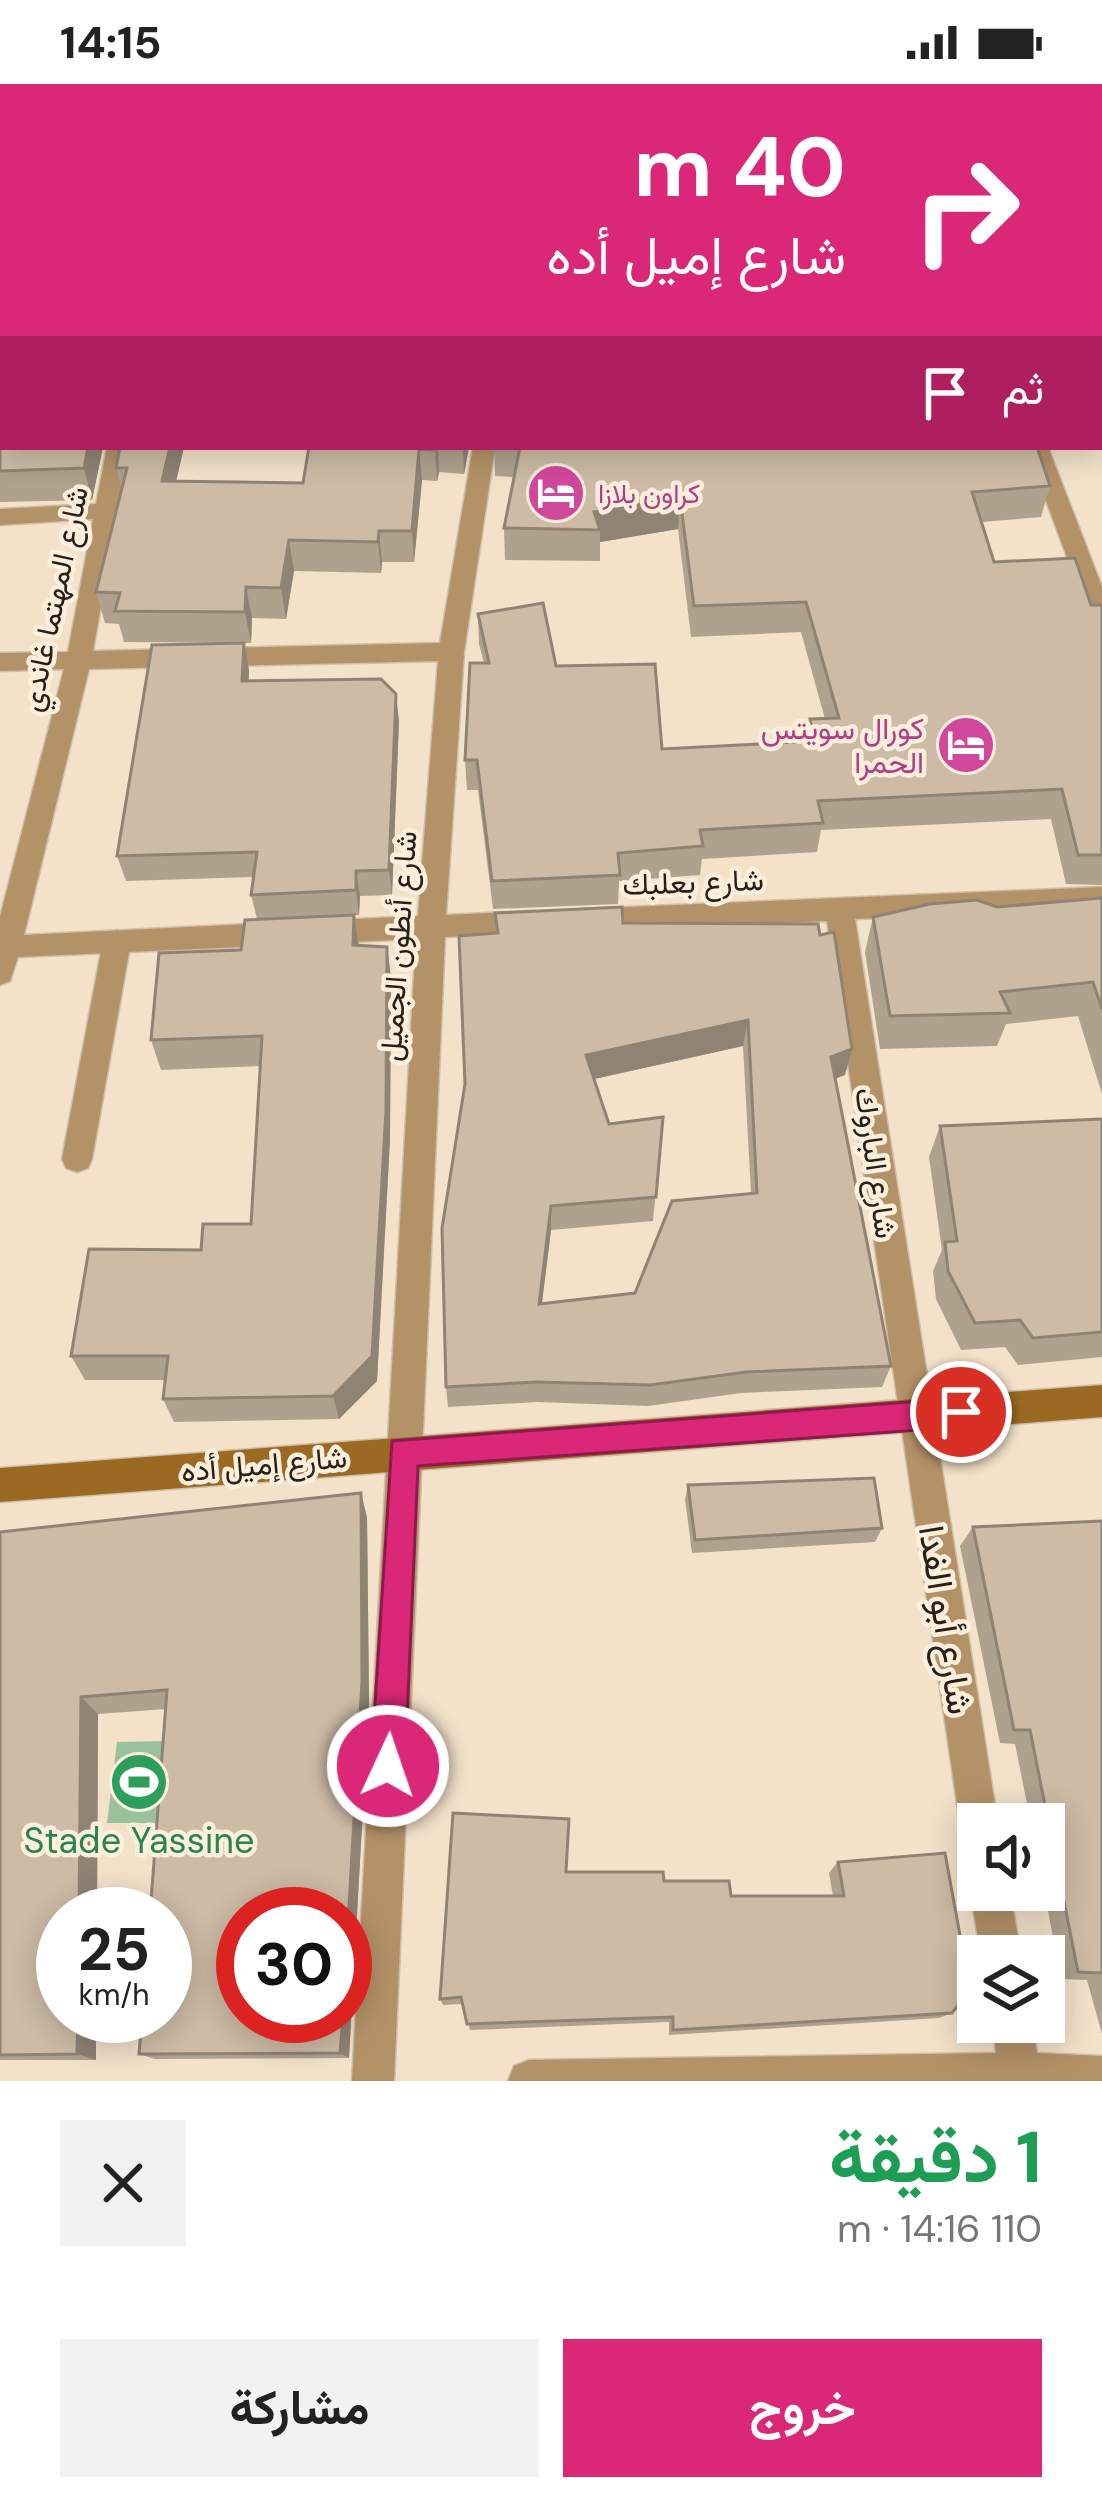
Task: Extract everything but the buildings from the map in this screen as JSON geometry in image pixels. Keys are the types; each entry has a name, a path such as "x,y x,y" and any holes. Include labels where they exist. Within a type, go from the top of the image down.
{"main road":[{"name":"شارع إميل أده","path":"0,1485 1102,1401"}],"street":[{"name":"شارع المهتما غاندي","path":"2,956 79,660 117,450"},
{"name":"شارع أنطون الجميل","path":"373,2081 431,926 451,652 484,450"},
{"path":"1037,450 1102,618"},
{"path":"0,517 107,512"},
{"path":"0,662 451,652"},
{"name":"شارع بعلبك","path":"2,956 117,941 1102,898"},
{"name":"شارع الباروك","path":"839,909 914,1416"},
{"path":"77,1159 117,941"},
{"name":"شارع أبو الفدا","path":"914,1416 977,1803"},
{"path":"1015,2043 1020,2073"},
{"path":"529,2081 1020,2073 1102,2077"}],"green space":[{"name":"Stade Yassine","path":"169,1741 161,1823 107,1823 117,1742"}],"place":[{"name":"كراون بلازا","path":"556,493"},
{"name":"كورال سويتس الحمرا","path":"966,745"},
{"name":"Stade Yassine","path":"139,1782"}],"route":[{"path":"388,1766 403,1452 961,1412"}]}
